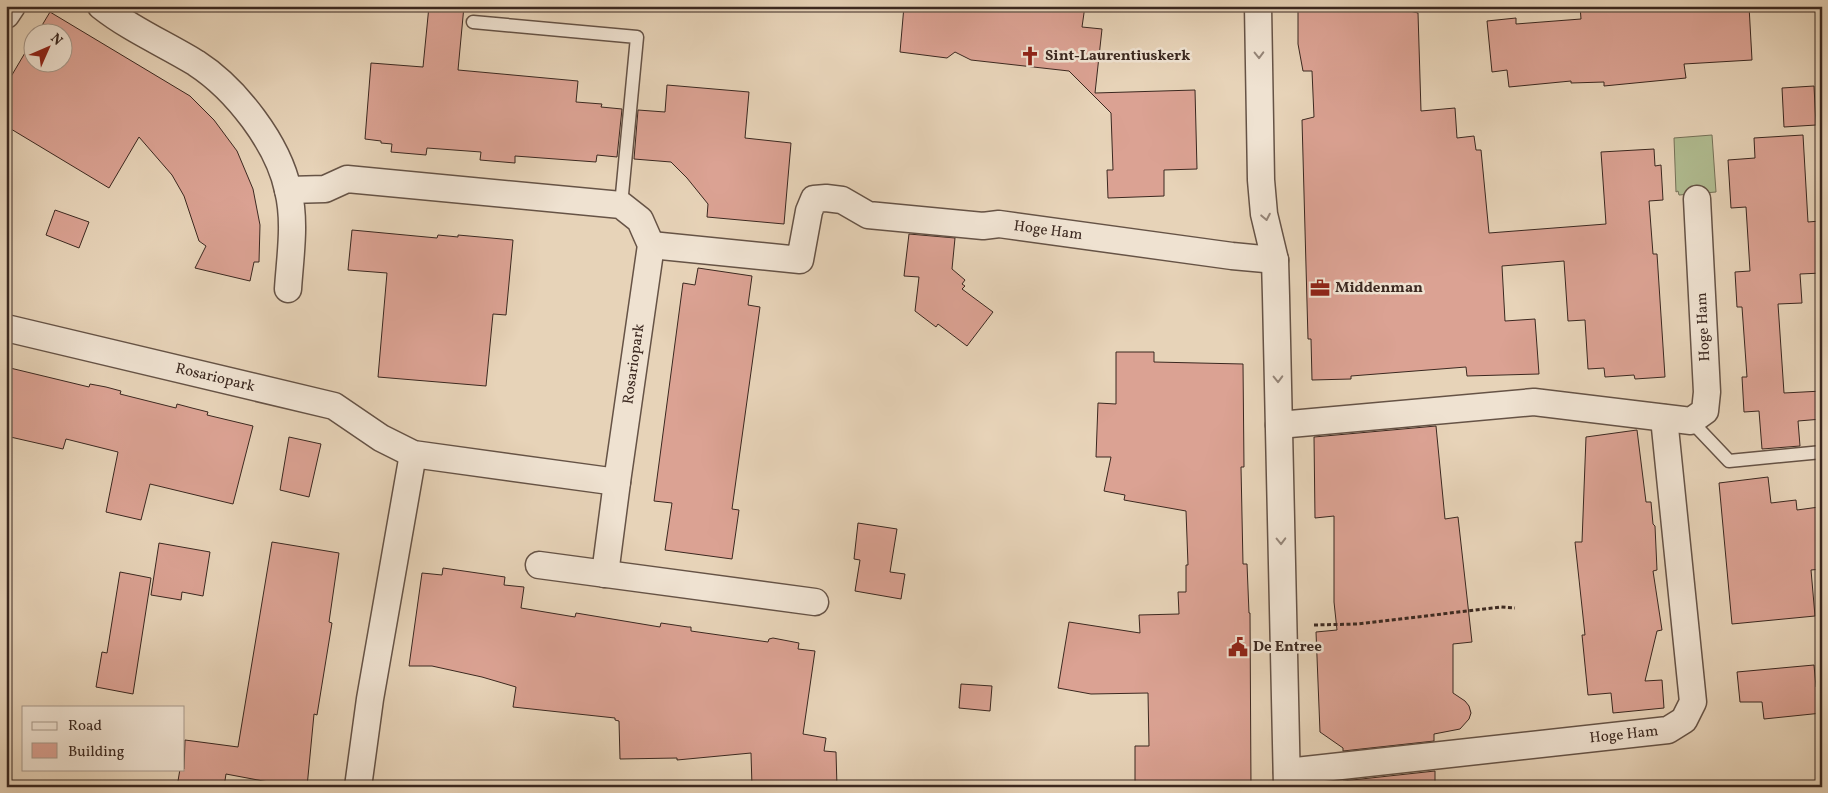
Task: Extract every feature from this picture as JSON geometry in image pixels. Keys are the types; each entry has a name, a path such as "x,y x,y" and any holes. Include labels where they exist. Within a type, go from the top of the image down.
{"street":[{"path":"6,15 12,6"},
{"path":"101,6 198,64 244,106 262,131 277,159 288,190 292,227 288,289"},
{"name":"Hoge Ham","path":"1258,6 1261,180 1264,214 1275,260 1287,779 1668,730 1684,720 1693,702 1664,418"},
{"path":"288,190 325,188 347,179 621,205 640,220 651,245"},
{"name":"Hoge Ham","path":"651,245 800,260 808,211 814,199 826,198 842,200 868,215 983,226 999,224 1232,256 1275,260"},
{"name":"Hoge Ham","path":"1691,421 1705,411 1707,392 1696,199"},
{"name":"Rosariopark","path":"605,574 651,245"},
{"name":"Rosariopark","path":"6,328 334,406 381,438 413,454 617,482"},
{"path":"1279,425 1534,402 1691,421"},
{"path":"358,787 370,699 413,454"},
{"path":"539,565 815,602"}],"lane":[{"path":"473,22 637,38 621,205"},
{"path":"1691,421 1729,461 1819,452"}],"path":[{"path":"1819,452 1822,505"},
{"path":"1283,626 1358,624 1515,608"}],"green space":[{"path":"1712,135 1716,192 1679,195 1678,191 1676,192 1674,138"}],"building":[{"path":"429,6 464,6 458,70 578,81 576,102 602,104 601,107 622,109 617,157 597,155 596,162 515,156 515,163 480,160 481,152 427,148 426,155 391,152 392,144 365,139 371,63 423,67"},
{"path":"904,6 1085,6 1082,27 1102,29 1095,93 1195,90 1197,169 1164,170 1164,196 1108,198 1107,170 1113,170 1111,113 1069,71 971,60 955,52 947,58 900,52"},
{"path":"1580,6 1749,6 1752,60 1684,64 1686,78 1604,86 1604,82 1571,83 1571,81 1509,87 1507,70 1492,72 1487,21 1516,18 1516,24 1581,19"},
{"path":"1366,7 1402,9 1418,13 1421,111 1455,108 1457,138 1474,136 1476,150 1481,150 1489,233 1606,224 1601,152 1654,149 1655,166 1661,165 1663,200 1649,201 1653,254 1657,254 1665,377 1635,379 1634,375 1605,377 1604,368 1588,369 1585,320 1568,321 1564,261 1502,266 1505,321 1535,319 1539,374 1467,376 1466,367 1351,376 1351,379 1312,380 1311,339 1308,339 1302,120 1314,117 1312,71 1303,71 1298,44 1298,10"},
{"path":"50,12 67,22 44,22"},
{"path":"72,25 190,96 214,120 237,151 253,189 260,225 259,262 254,262 250,281 195,268 206,246 199,241 184,196 172,175 139,137 109,188 6,126 6,85 22,58 22,72 72,72"},
{"path":"667,85 749,92 745,138 791,143 784,224 707,217 708,204 671,162 634,159 638,110 665,112"},
{"path":"1814,86 1816,125 1784,127 1782,88"},
{"path":"1803,135 1808,222 1820,221 1820,224 1822,223 1822,273 1800,274 1802,303 1778,304 1784,393 1822,391 1822,419 1798,421 1800,446 1762,449 1759,411 1744,412 1742,377 1747,377 1742,307 1737,307 1735,272 1750,271 1746,207 1731,208 1728,160 1755,158 1754,138"},
{"path":"55,210 89,222 79,248 46,235"},
{"path":"352,230 437,238 438,235 458,237 458,235 513,240 506,315 493,314 486,386 378,377 387,273 348,270"},
{"path":"909,234 955,238 952,269 965,280 962,284 965,286 962,289 993,312 967,346 938,324 936,327 915,311 919,277 904,276"},
{"path":"698,268 752,276 748,305 760,307 732,509 739,510 732,559 665,550 672,503 654,501 683,283 695,285"},
{"path":"1116,352 1154,352 1154,362 1243,364 1244,467 1241,467 1243,564 1247,564 1250,613 1251,787 1135,787 1135,746 1149,746 1148,693 1091,694 1058,688 1069,622 1140,633 1139,615 1179,614 1178,592 1186,592 1186,565 1188,565 1186,511 1124,500 1125,495 1104,491 1111,457 1096,457 1098,403 1116,404"},
{"path":"6,367 89,387 90,384 106,387 121,391 120,394 176,408 177,404 208,412 207,415 253,426 233,504 150,484 141,520 106,512 118,452 66,439 63,449 6,436"},
{"path":"1436,426 1445,519 1458,517 1472,642 1453,644 1453,693 1465,701 1471,713 1469,719 1460,729 1434,734 1434,741 1343,751 1343,748 1320,732 1316,632 1337,630 1334,602 1334,516 1315,518 1314,437"},
{"path":"1637,430 1646,502 1651,502 1653,524 1655,526 1657,570 1653,571 1662,630 1657,631 1645,681 1662,680 1664,708 1613,713 1611,693 1588,695 1582,635 1585,635 1575,542 1582,542 1586,437"},
{"path":"289,437 321,444 309,497 280,490"},
{"path":"1768,477 1771,503 1796,500 1797,510 1819,507 1822,569 1811,570 1815,616 1732,624 1719,483"},
{"path":"858,523 897,529 890,572 905,574 901,599 855,591 860,560 854,559"},
{"path":"272,542 339,553 329,622 332,623 317,715 314,714 307,787 295,787 226,774 224,787 177,787 180,770 185,770 185,740 238,747"},
{"path":"159,543 210,552 203,596 182,592 181,600 151,595"},
{"path":"443,568 505,577 504,585 524,587 521,608 575,617 576,613 660,627 661,623 691,627 691,631 768,642 769,639 773,638 799,643 798,649 815,651 803,734 826,738 824,751 836,752 837,787 752,787 751,753 677,760 677,758 620,759 619,721 615,720 615,718 513,707 516,687 432,666 409,666 422,573 442,575"},
{"path":"120,572 151,578 133,694 96,687 102,652 107,653"},
{"path":"1814,665 1816,687 1822,687 1822,713 1764,719 1762,702 1740,702 1737,672"},
{"path":"961,684 992,686 990,711 959,708"},
{"path":"1435,771 1435,787 1343,787 1343,781"}],"place":[{"name":"Sint-Laurentiuskerk","path":"1030,56"},
{"name":"Middenman","path":"1320,288"},
{"name":"De Entree","path":"1238,647"}]}
